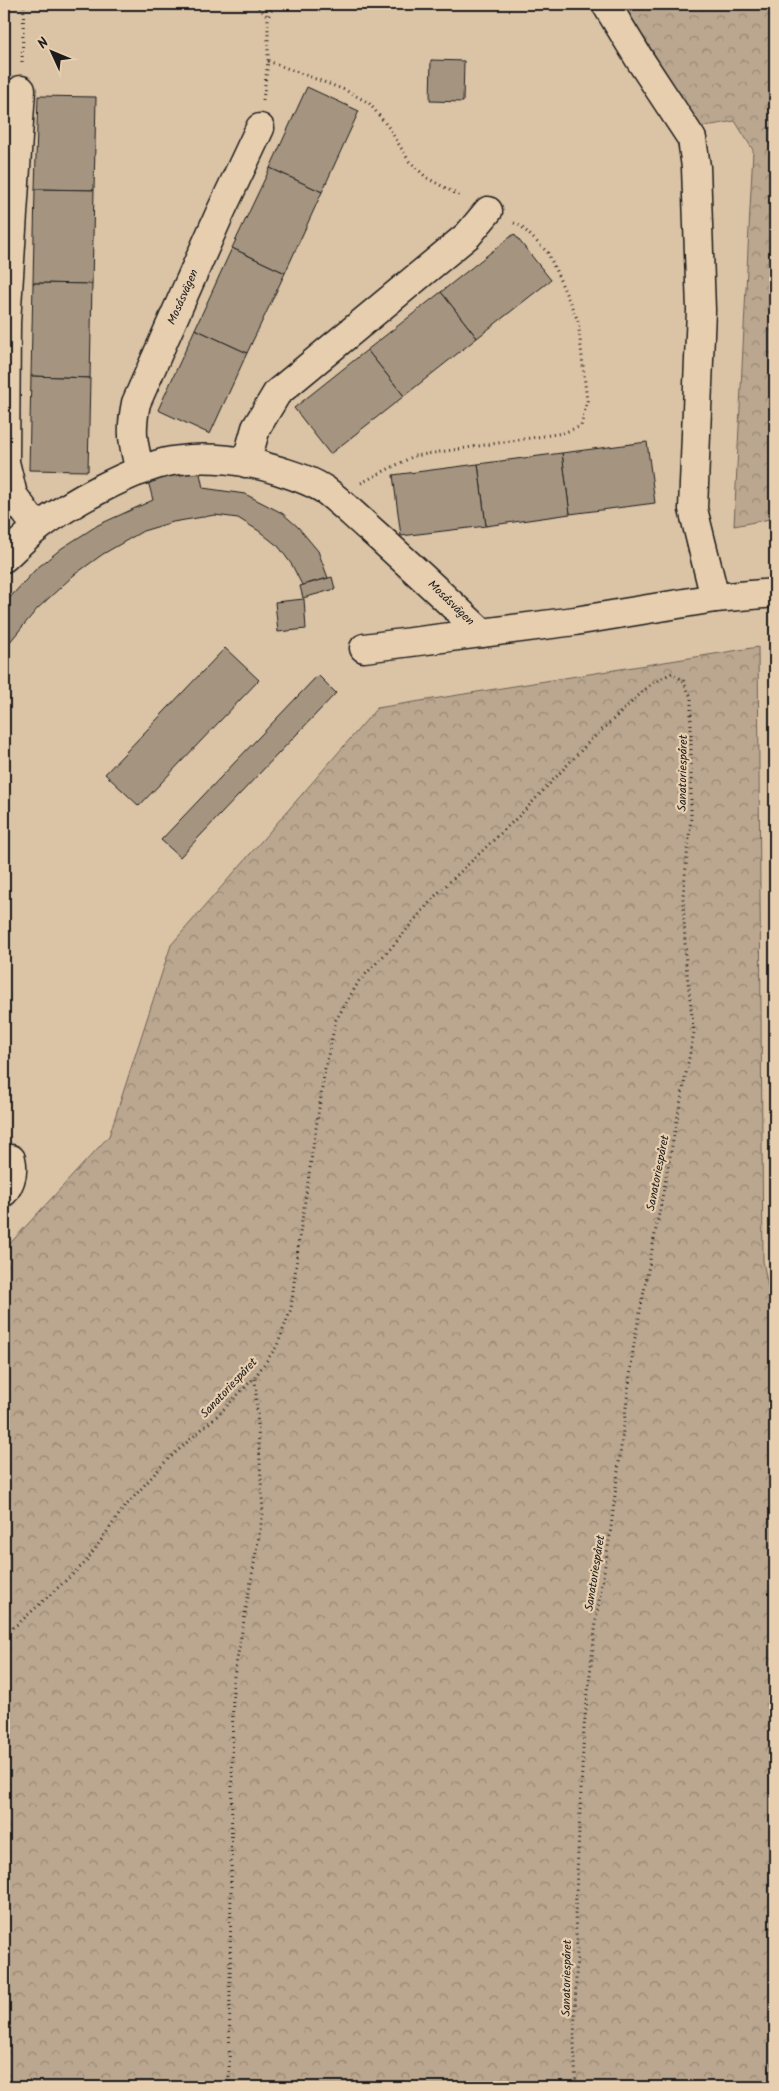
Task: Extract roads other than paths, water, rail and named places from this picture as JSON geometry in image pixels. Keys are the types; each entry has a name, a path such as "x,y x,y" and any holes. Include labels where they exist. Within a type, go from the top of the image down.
{"street":[{"path":"606,4 692,139 696,167 701,310 693,509 714,598"},
{"path":"21,90 6,322 5,462 13,495 36,528"},
{"name":"Mosåsvägen","path":"140,471 133,441 132,423 136,403 260,128"},
{"path":"246,462 256,428 276,393 468,235 488,212"},
{"name":"Mosåsvägen","path":"4,558 36,528 105,487 140,471 172,461 206,459 246,462 266,466 304,479 325,490 422,576 482,633"},
{"name":"Mosåsvägen","path":"364,648 574,621 714,598 775,593"},
{"path":"4,1192 9,1184 13,1166 11,1159"}]}
